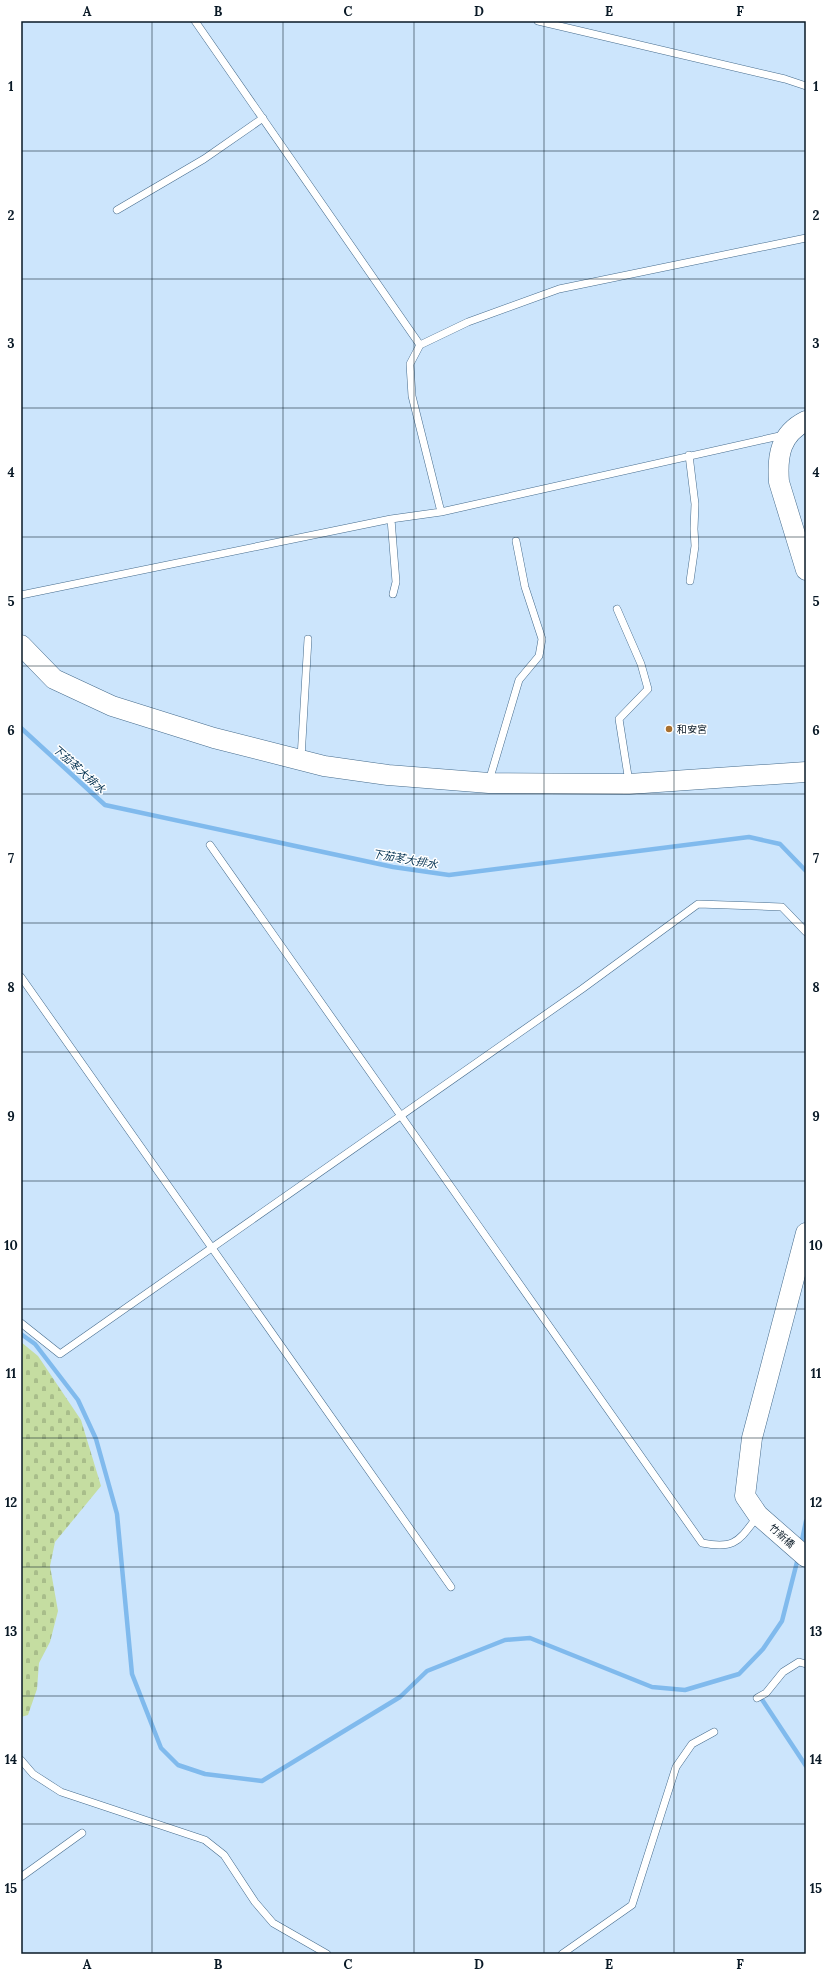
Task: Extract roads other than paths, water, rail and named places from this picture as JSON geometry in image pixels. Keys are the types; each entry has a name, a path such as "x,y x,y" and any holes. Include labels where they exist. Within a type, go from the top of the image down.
{"street":[{"path":"806,421 790,433 780,450 778,468 779,482 802,544 806,570"},
{"path":"21,645 54,679 112,706 214,738 324,766 388,775 489,783 629,784 806,772"},
{"name":"竹新橋","path":"806,1232 752,1438 745,1496 758,1515 806,1557"}],"lane":[{"path":"195,21 420,345"},
{"path":"538,21 785,79 806,86"},
{"path":"117,210 204,159 263,118"},
{"path":"441,512 412,396 410,364 420,345 468,322 559,289 806,238"},
{"path":"21,595 391,520 441,512 790,433"},
{"path":"689,455 695,504 695,546 690,581"},
{"path":"391,520 396,582 392,594"},
{"path":"489,783 519,680 539,656 542,638 525,587 516,541"},
{"path":"617,609 641,664 648,689 619,719 629,784"},
{"path":"301,760 308,639"},
{"path":"210,845 702,1544 718,1547 738,1542 758,1515"},
{"path":"21,1323 60,1354 582,989 698,904 782,907 806,932"},
{"path":"21,976 451,1587"},
{"path":"757,1698 766,1693 783,1672 799,1662 806,1664"},
{"path":"562,1954 632,1905 676,1767 692,1744 714,1732"},
{"path":"21,1760 33,1774 61,1792 205,1840 224,1855 255,1902 273,1923 327,1954"},
{"path":"21,1877 82,1833"}],"waterway":[{"name":"下茄苳大排水","path":"21,728 105,805 393,867 449,875 749,837 780,844 806,871"},
{"path":"21,1334 35,1344 78,1400 96,1439 117,1514 132,1674 161,1748 178,1765 205,1774 262,1781 400,1697 427,1671 505,1640 530,1638 652,1687 685,1690 739,1674 763,1649 782,1621 798,1558"},
{"path":"801,1545 806,1521"},
{"path":"761,1698 806,1766"}],"place":[{"name":"和安宮","path":"669,729"}]}
